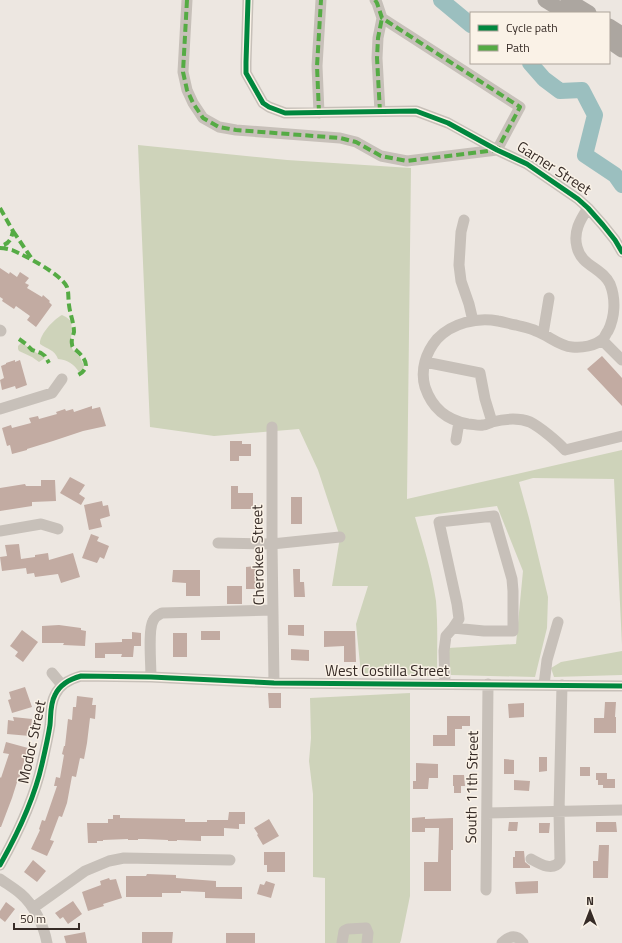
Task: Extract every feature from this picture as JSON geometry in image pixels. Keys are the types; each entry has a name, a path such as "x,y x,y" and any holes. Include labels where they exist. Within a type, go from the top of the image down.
{"highway":[{"path":"545,0 564,12"},
{"path":"568,0 587,12"},
{"path":"610,27 622,34"},
{"path":"610,42 622,50"}],"street":[{"name":"Garner Street","path":"187,0 183,72 187,90 193,103 203,118 219,127 236,130 340,138 356,142 381,156 407,161 497,150 527,164 578,199 588,208 615,240 622,252"},
{"path":"248,0 246,73 263,103 269,108 285,113 416,111 448,123 497,150"},
{"path":"319,113 317,66 321,0"},
{"path":"375,0 382,18 378,38 377,58 380,112"},
{"name":"Garner Street","path":"382,18 520,107 497,150"},
{"path":"588,208 580,220 576,233 577,247 582,259 606,277 613,291 613,313 611,324 602,340 582,348 570,347 535,330 497,321 465,322 443,333 433,344 428,352 425,362 423,381 429,399 435,406 443,414 459,422 483,425 508,418 531,422 548,434 565,450 622,436"},
{"path":"464,220 461,232 461,281 473,321"},
{"path":"543,334 549,298"},
{"path":"602,340 622,360"},
{"path":"425,362 480,373 485,399 492,422"},
{"path":"0,409 52,393 62,379"},
{"path":"456,440 459,422"},
{"name":"Cherokee Street","path":"272,427 274,683"},
{"path":"445,684 444,651 446,636 459,619 439,522 494,516 514,591 513,631 484,631 453,628"},
{"path":"0,531 41,524 58,529"},
{"path":"218,543 272,544 340,537"},
{"path":"151,677 151,631 152,622 156,616 162,613 273,610"},
{"path":"544,685 547,660 558,622"},
{"path":"52,672 62,685"},
{"name":"Modoc Street","path":"0,865 22,825 37,784 47,743 52,702 55,694 62,685 70,679 81,676 151,677"},
{"name":"West Costilla Street","path":"151,677 274,683 622,686"},
{"name":"South 11th Street","path":"486,890 488,684"},
{"path":"531,859 538,863 552,867 558,865 560,861 559,812 562,685"},
{"path":"486,814 622,810"},
{"path":"33,908 85,871 109,861 124,858 230,860"},
{"path":"0,879 22,895 33,908 43,929 47,943"},
{"path":"342,943 344,931 348,929 366,928 368,933 367,943"},
{"path":"502,943 512,937 518,938 523,943"}],"green space":[{"path":"138,145 287,160 411,168 407,499 622,450 622,645 614,479 533,478 519,482 548,597 547,628 535,677 451,675 448,648 516,644 523,571 497,506 415,517 430,569 436,601 437,676 361,674 356,624 368,586 332,586 340,537 318,470 299,429 214,436 150,427"},
{"path":"62,315 71,321 72,331 70,345 80,357 84,366 79,372 70,363 65,360 58,359 53,352 40,344 42,336 48,328"},
{"path":"22,342 45,358 39,362 19,351 18,346"},
{"path":"622,651 622,675 554,677 551,668 561,662"},
{"path":"410,693 410,896 400,943 325,943 325,878 313,877 313,794 309,761 311,738 310,698"}],"building":[{"path":"0,268 17,277 20,272 29,278 25,283 29,285 27,288 42,297 43,295 50,301 49,302 52,305 36,327 27,320 30,316 16,306 14,309 2,301 3,299 0,297"},
{"path":"602,356 622,378 622,406 587,369"},
{"path":"15,360 15,362 20,360 27,385 16,389 15,386 2,390 0,380 4,378 1,366"},
{"path":"92,406 92,409 100,407 106,426 83,431 12,454 10,445 7,446 2,428 11,425 12,428 31,423 29,418 38,416 39,419 57,414 56,412 65,409 66,411 73,409 74,412"},
{"path":"230,441 242,441 242,444 251,444 251,456 239,456 239,461 230,461"},
{"path":"70,477 85,485 79,494 85,498 81,505 60,493"},
{"path":"41,480 55,480 56,501 32,502 32,506 0,511 0,488 25,484 26,486 41,486"},
{"path":"231,486 238,486 238,493 253,493 253,509 231,509"},
{"path":"291,497 302,497 302,524 291,524"},
{"path":"102,501 103,506 108,505 110,516 100,519 102,527 89,530 84,505"},
{"path":"91,534 99,537 97,541 109,546 104,559 100,557 97,563 82,558"},
{"path":"19,544 21,559 48,553 49,560 73,553 80,577 61,583 58,574 35,577 34,573 27,574 26,568 2,571 0,557 7,556 5,545"},
{"path":"257,566 258,589 246,589 246,567"},
{"path":"293,569 300,569 300,582 304,582 305,597 294,597"},
{"path":"173,570 200,570 200,596 186,596 186,583 172,582"},
{"path":"227,586 242,586 242,604 227,604"},
{"path":"59,625 81,628 81,630 86,631 85,646 63,645 64,643 42,643 42,626"},
{"path":"288,625 304,625 304,636 288,635"},
{"path":"22,630 38,642 23,662 15,656 18,652 10,646"},
{"path":"201,631 220,631 220,640 201,640"},
{"path":"324,631 355,631 356,662 344,662 344,646 324,647"},
{"path":"132,632 141,633 141,646 134,646 133,657 121,657 122,654 105,654 105,658 95,658 95,643 122,642 122,639 132,639"},
{"path":"173,633 187,633 187,657 173,657"},
{"path":"291,649 309,650 309,661 291,660"},
{"path":"25,687 32,707 12,713 8,700 11,699 9,692"},
{"path":"268,693 281,693 281,708 269,708"},
{"path":"77,696 93,698 92,705 96,705 95,719 90,718 84,759 80,758 76,777 72,776 67,803 62,817 59,816 50,840 54,841 47,856 31,849 40,830 42,820 45,821 57,786 54,786 56,777 60,778 64,755 62,754 65,746 68,719 72,720 73,707 76,707"},
{"path":"605,702 616,702 616,733 594,733 594,718 604,718"},
{"path":"524,703 524,717 509,718 508,704"},
{"path":"447,716 470,716 470,726 462,726 462,729 455,729 455,746 433,746 433,735 447,735"},
{"path":"13,717 32,719 30,736 7,734 8,720 14,721"},
{"path":"6,742 28,748 19,779 0,827 0,777 1,778 9,754 3,753"},
{"path":"539,757 547,757 547,771 539,772"},
{"path":"504,759 514,760 514,774 504,774"},
{"path":"416,763 438,764 438,778 429,778 428,789 413,789 413,781 416,781"},
{"path":"580,767 590,767 590,776 580,776"},
{"path":"596,773 607,773 607,779 615,779 615,788 603,788 603,785 598,785"},
{"path":"453,775 464,775 465,786 461,786 461,793 454,793"},
{"path":"514,780 530,781 529,791 514,790"},
{"path":"229,812 245,812 245,824 239,824 239,829 224,828 224,836 201,836 201,841 128,839 103,840 97,841 97,843 88,843 87,823 108,823 108,819 113,819 113,815 120,815 120,818 185,819 185,822 207,822 207,820 228,820"},
{"path":"425,817 425,819 453,818 451,891 424,891 424,862 438,862 439,828 425,828 425,832 412,832 412,818"},
{"path":"269,819 279,836 263,845 254,828"},
{"path":"509,822 518,822 517,831 508,831"},
{"path":"596,822 616,822 617,832 596,832"},
{"path":"539,823 550,823 549,833 539,833"},
{"path":"599,845 609,845 608,878 593,878 593,861 598,861"},
{"path":"515,851 524,851 525,862 530,866 530,868 513,868 513,857 515,857"},
{"path":"264,852 285,852 285,872 267,872 267,865 264,865"},
{"path":"33,860 46,871 37,882 24,872"},
{"path":"147,874 176,875 176,878 216,881 216,887 242,887 242,899 205,898 205,892 181,891 181,893 162,893 162,897 126,897 126,876 146,876"},
{"path":"109,878 110,880 116,879 122,898 88,911 82,892 101,885 100,881"},
{"path":"266,881 275,884 271,898 257,894 260,884 264,885"},
{"path":"538,881 538,893 516,894 515,882"},
{"path":"73,901 82,914 68,924 63,917 60,919 55,913"},
{"path":"6,902 15,909 5,922 0,918 0,911"},
{"path":"85,932 87,943 66,943 64,936"},
{"path":"142,932 173,932 172,943 142,943"},
{"path":"226,933 255,933 255,943 226,943"}],"waterway":[{"path":"441,0 470,24"},
{"path":"531,64 544,79 560,91 582,90 595,115 585,155 615,175 622,185"}],"marked path":[{"path":"187,0 183,72 187,90 193,103 203,118 219,127 236,130 340,138 356,142 381,156 407,161 496,150"},
{"path":"319,113 317,66 321,0"},
{"path":"375,0 382,18 520,107 497,150"},
{"path":"380,112 377,58 378,38 382,18"},
{"path":"0,208 13,231 9,241 0,246"},
{"path":"13,231 32,259"},
{"path":"0,248 12,250 26,256 51,271 67,287 74,329 72,345 83,357 86,363 85,369 78,375"},
{"path":"19,339 32,350 45,356 49,363"}],"cycle path":[{"path":"248,0 246,73 263,103 285,113 416,111 448,123 497,150 527,164 578,199 603,225 622,252"},
{"path":"0,865 13,841 35,790 50,725 53,698 57,691 69,680 81,676 151,677 274,683 622,686"}]}
